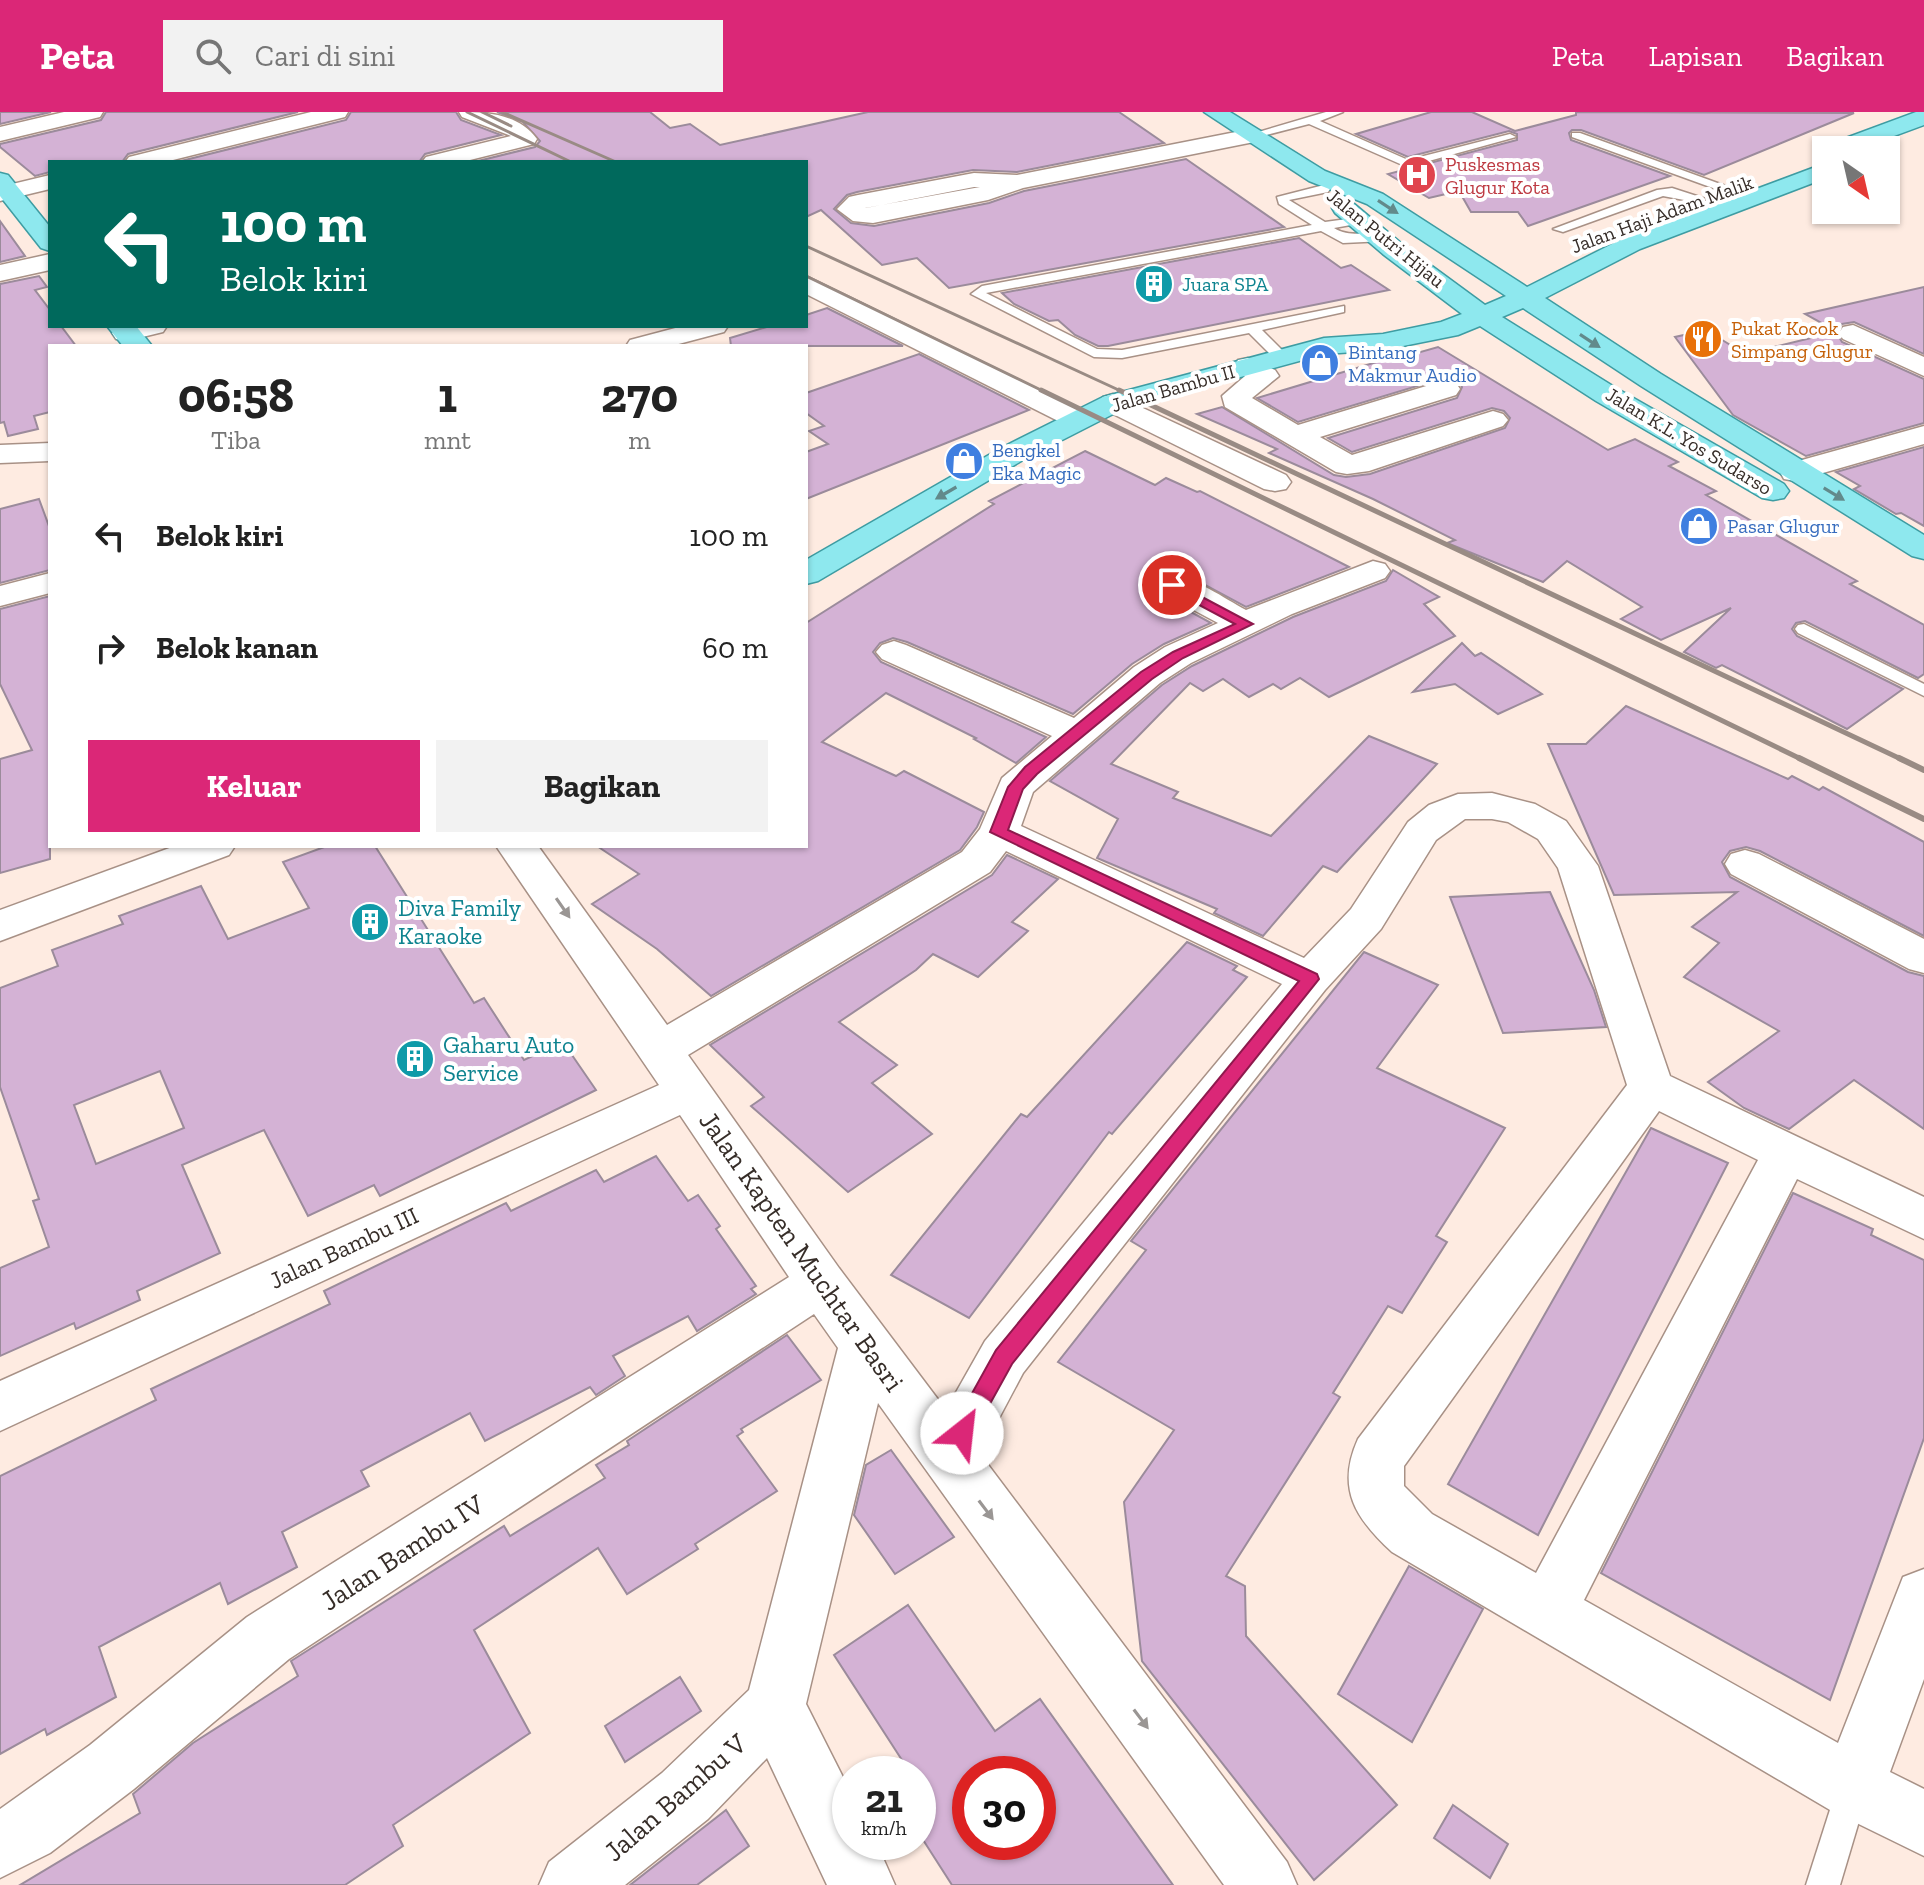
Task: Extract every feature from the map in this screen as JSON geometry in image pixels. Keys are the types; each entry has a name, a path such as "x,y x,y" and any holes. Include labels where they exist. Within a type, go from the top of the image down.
{"main road":[{"name":"Jalan Putri Hijau","path":"1215,112 1320,183 1358,220 1458,297"},
{"path":"1873,136 1924,117"},
{"path":"1900,141 1924,132"},
{"name":"Jalan Haji Adam Malik","path":"1559,240 1700,199 1812,158"},
{"name":"Jalan Haji Adam Malik","path":"1516,283 1631,244 1812,175"},
{"name":"Jalan Putri Hijau","path":"1320,183 1375,199 1516,283"},
{"path":"3,188 48,244"},
{"path":"1324,346 1363,329 1458,297 1516,283"},
{"name":"Jalan Bambu II","path":"808,573 1012,454 1113,403 1324,346 1383,342 1448,329 1484,315 1516,283"},
{"name":"Jalan K.L. Yos Sudarso","path":"1516,283 1795,472 1924,549"},
{"name":"Jalan K.L. Yos Sudarso","path":"1458,297 1567,369 1924,578"},
{"path":"1448,329 1486,336 1567,369"}],"street":[{"path":"0,134 92,112"},
{"path":"145,160 337,112"},
{"path":"442,160 526,139 518,130 470,112"},
{"path":"1017,182 974,180 858,202 850,205 849,209 862,216 873,216 988,193 1017,182 1251,136"},
{"path":"3,188 48,182"},
{"path":"0,273 48,248"},
{"path":"814,294 1078,420"},
{"path":"647,344 707,328"},
{"path":"1853,333 1924,368"},
{"path":"1248,366 1265,376 1236,396 1235,401 1352,466 1493,420"},
{"path":"1295,435 1446,389"},
{"path":"1113,403 1275,482"},
{"path":"1795,472 1924,435"},
{"path":"0,454 48,452"},
{"name":"Jalan Bambu III","path":"0,1407 675,1070 976,862 999,832 1016,787 1147,675 1178,655 1373,571"},
{"path":"0,596 48,584"},
{"path":"1172,585 1246,624"},
{"path":"894,652 1076,733"},
{"path":"948,1459 1004,1357 1310,979 1366,919 1422,831 1443,814 1458,807 1492,806 1521,813 1552,830 1578,866 1651,1087 1924,1219"},
{"path":"999,832 1310,979"},
{"path":"0,926 210,848"},
{"name":"Jalan Kapten Muchtar Basri","path":"518,848 538,873 821,1283 1264,1885"},
{"path":"1745,864 1924,958"},
{"path":"1651,1087 1378,1457 1374,1474 1375,1490 1389,1512 1412,1533 1853,1787 1924,1824"},
{"path":"1547,1611 1786,1153"},
{"name":"Jalan Bambu IV","path":"0,1845 27,1830 112,1767 268,1638 821,1283"},
{"path":"862,1885 775,1707 866,1343"},
{"path":"1853,1787 1924,1597"},
{"name":"Jalan Bambu V","path":"572,1885 685,1796 775,1707"}],"lane":[{"path":"1251,136 1338,112"},
{"path":"1310,120 1402,163 1413,164 1510,137"},
{"path":"1576,135 1728,189"},
{"path":"1320,183 1283,197 1283,201 1343,239 1381,238"},
{"path":"1339,309 1122,354 1094,353 1035,326 978,294 982,290 1358,220"},
{"path":"1252,328 1281,357"},
{"path":"1804,629 1924,691"},
{"path":"1823,1885 1853,1787"}],"building":[{"path":"0,112 51,112 0,124"},
{"path":"106,112 298,112 128,154 124,160 48,160 48,173 35,176 0,147 0,144 101,120"},
{"path":"351,112 456,112 461,120 501,135 425,154 420,160 185,160 346,120"},
{"path":"497,112 650,112 670,128 690,124 720,145 868,112 1119,112 1164,143 1017,172 973,170 857,192 847,195 834,209 851,223 874,226 989,203 1024,191 1186,159 1284,227 949,288 917,258 882,265 821,210 808,216 808,160 482,160 535,147 540,141 523,122"},
{"path":"1431,112 1472,112 1515,131 1576,115 1576,112 1854,113 1704,175 1581,130 1572,130 1569,133 1571,140 1670,176 1528,226 1518,212 1471,212 1459,191 1429,198 1388,174 1517,140 1517,134 1509,131 1408,157 1356,134"},
{"path":"0,221 25,256 0,262"},
{"path":"1299,238 1341,268 1351,265 1389,290 1108,346 1098,346 1075,335 1058,320 1049,321 1014,304 1002,293"},
{"path":"39,276 47,287 35,290 48,307 48,328 62,328 74,344 48,344 48,412 34,416 38,429 8,436 4,422 0,423 0,284"},
{"path":"1924,287 1924,354 1854,322 1842,324 1836,331 1805,314"},
{"path":"827,308 903,346 731,344 730,338 763,328 808,328 808,314"},
{"path":"1706,330 1745,354 1836,332 1842,342 1924,379 1924,423 1806,456 1733,415 1675,337"},
{"path":"1438,347 1608,450 1635,439 1678,462 1669,466 1716,491 1706,495 1857,581 1850,584 1924,625 1924,674 1918,678 1805,621 1796,623 1792,629 1797,636 1903,689 1847,729 1722,665 1716,668 1684,652 1731,608 1661,640 1621,619 1642,607 1567,561 1543,582 1447,543 1455,540 1269,453 1277,449 1197,414 1222,407 1334,475 1346,477 1370,474 1505,428 1510,418 1504,411 1492,408 1352,452 1328,438 1457,398 1462,387 1457,380 1447,377 1298,422 1257,398 1393,357 1396,359"},
{"path":"919,354 1029,410 808,498 808,451 828,444 809,431 824,426 808,414 808,392"},
{"path":"1924,447 1924,526 1901,513 1896,514 1854,489 1860,486 1836,472"},
{"path":"1085,451 1155,485 1166,478 1200,491 1349,567 1246,607 1194,579 1160,575 1152,585 1158,594 1211,623 1164,644 1132,664 1073,714 907,642 893,638 880,643 873,652 881,662 1046,737 1016,763 976,738 886,693 822,742 896,776 904,771 984,812 960,850 711,996 657,949 592,904 639,874 600,848 808,848 808,622 994,504 989,501"},
{"path":"39,499 48,524 48,571 0,583 0,509"},
{"path":"1393,570 1439,597 1424,604 1455,636 1329,697 1300,678 1281,689 1273,684 1249,697 1223,679 1203,691 1190,683 1111,764 1178,792 1173,798 1271,836 1369,736 1437,764 1337,872 1323,866 1263,936 1214,913 1217,909 1097,858 1118,819 1050,781 1162,685 1192,666 1293,617 1386,581"},
{"path":"48,597 50,859 0,873 0,759 32,750 0,684 0,609"},
{"path":"1462,643 1475,656 1481,653 1542,694 1498,714 1455,684 1413,692"},
{"path":"1626,706 1788,779 1792,776 1819,790 1823,787 1924,842 1924,936 1760,851 1746,847 1730,851 1722,862 1730,877 1908,972 1924,976 1924,1129 1854,1080 1789,1129 1744,1108 1708,1082 1779,1031 1684,977 1719,943 1692,927 1737,892 1614,895 1548,744 1586,744"},
{"path":"322,848 376,848 474,1003 484,998 524,1060 563,1042 596,1090 380,1196 374,1185 308,1216 264,1130 182,1165 220,1253 137,1291 140,1300 76,1329 74,1323 0,1356 0,1268 49,1247 33,1201 39,1199 0,1087 0,988 58,966 52,950 123,924 119,916 201,886 228,939 309,908 283,862","holes":["160,1071 184,1128 96,1164 74,1105"]},
{"path":"1007,855 1058,879 1012,922 1028,931 978,977 933,954 916,970 839,1022 897,1065 872,1083 932,1134 848,1192 751,1106 764,1097 710,1045 992,875"},
{"path":"1550,892 1594,990 1606,1027 1503,1033 1450,897"},
{"path":"1187,942 1237,966 1233,970 1247,977 1112,1134 1109,1132 969,1318 891,1275 1021,1114 1027,1117"},
{"path":"1364,952 1438,985 1377,1068 1505,1128 1436,1236 1447,1242 1402,1313 1388,1306 1333,1393 1340,1397 1226,1576 1245,1586 1246,1636 1397,1805 1314,1880 1142,1661 1124,1502 1174,1430 1058,1362 1146,1250 1131,1241"},
{"path":"1651,1128 1728,1163 1538,1535 1448,1484"},
{"path":"656,1156 688,1201 698,1195 720,1226 716,1229 756,1286 751,1289 756,1294 697,1331 688,1316 613,1356 625,1376 596,1395 590,1387 485,1441 470,1413 361,1471 369,1486 282,1532 297,1567 228,1604 220,1583 99,1647 116,1697 47,1735 45,1729 0,1754 0,1476 156,1400 151,1389 330,1304 324,1291 506,1203 511,1211 596,1170 604,1182"},
{"path":"1793,1193 1873,1229 1871,1235 1924,1260 1924,1438 1830,1700 1601,1573"},
{"path":"787,1335 821,1380 741,1429 743,1432 737,1436 777,1491 695,1544 698,1549 627,1594 598,1548 474,1630 530,1733 393,1825 403,1846 345,1885 20,1885 140,1813 133,1794 193,1743 298,1676 291,1661 504,1526 510,1536 605,1478 596,1465"},
{"path":"891,1450 954,1537 895,1574 854,1515 866,1465"},
{"path":"1409,1566 1483,1609 1412,1742 1338,1694"},
{"path":"908,1605 995,1731 1040,1699 1173,1885 952,1885 936,1860 936,1756 899,1756 834,1655"},
{"path":"680,1677 701,1711 625,1762 605,1726"},
{"path":"1453,1805 1508,1844 1490,1878 1434,1838"},
{"path":"726,1810 749,1846 697,1885 630,1885"}],"railway":[{"path":"467,112 567,160"},
{"path":"482,112 511,126"},
{"path":"502,112 611,160"},
{"path":"808,247 1123,392"},
{"path":"808,277 1045,392"},
{"path":"1041,390 1803,760"},
{"path":"1119,390 1903,760"},
{"path":"1799,758 1924,819"},
{"path":"1899,758 1924,770"}],"place":[{"name":"Puskesmas Glugur Kota","path":"1417,175"},
{"name":"Juara SPA","path":"1154,284"},
{"name":"Pukat Kocok Simpang Glugur","path":"1703,339"},
{"name":"Bintang Makmur Audio","path":"1320,363"},
{"name":"Bengkel Eka Magic","path":"964,461"},
{"name":"Pasar Glugur","path":"1699,526"},
{"name":"Diva Family Karaoke","path":"370,922"},
{"name":"Gaharu Auto Service","path":"415,1059"}],"route":[{"path":"962,1433 1004,1357 1310,979 999,832 1016,787 1031,771 1147,675 1178,655 1246,624 1172,585"}]}
